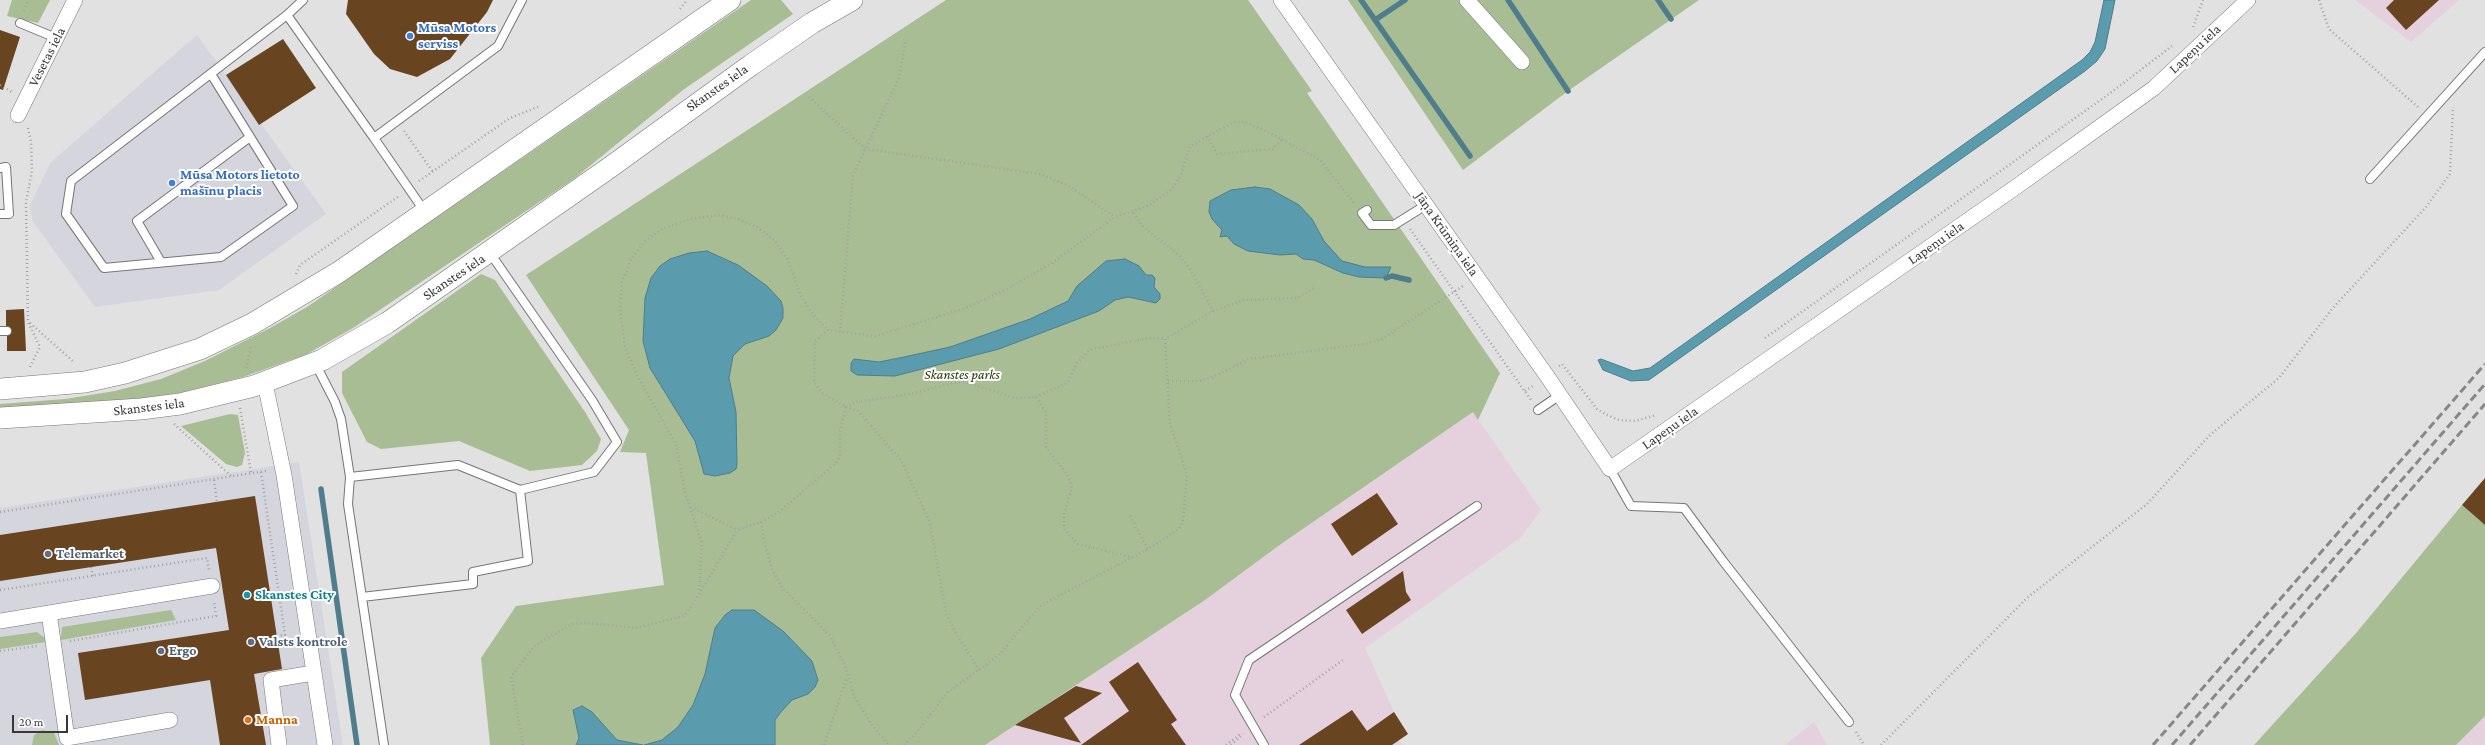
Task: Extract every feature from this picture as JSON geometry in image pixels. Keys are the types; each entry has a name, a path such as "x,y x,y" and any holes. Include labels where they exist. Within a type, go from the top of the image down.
{"main road":[{"path":"0,389 85,382 125,374 200,349 252,324 339,272 730,0"},
{"name":"Skanstes iela","path":"0,418 141,409 180,404 265,383 315,363 356,342 387,323 490,252 751,65 845,2"}],"street":[{"name":"Vesetas iela","path":"18,114 76,0"},
{"name":"Jāņa Krūmiņa iela","path":"1281,0 1560,395 1610,469"},
{"path":"1468,0 1522,62"},
{"name":"Lapeņu iela","path":"1610,469 2154,88 2248,0"},
{"path":"265,383 284,475 325,745"},
{"path":"0,621 212,586"},
{"path":"49,614 67,738 170,720"},
{"path":"279,745 271,680 313,673"}],"lane":[{"path":"211,74 293,206 221,257 104,268 66,214 71,181 287,15 303,0"},
{"path":"374,138 498,46 522,0"},
{"path":"287,15 425,212"},
{"path":"20,23 56,38"},
{"path":"2370,179 2485,52"},
{"path":"161,262 137,221 250,137"},
{"path":"0,168 6,167 9,214 0,214"},
{"path":"1365,212 1371,225 1394,225 1426,205"},
{"path":"350,477 458,464 520,490 594,472 617,442 592,400 490,252"},
{"path":"315,363 335,402 341,419 350,477 348,504 384,745"},
{"path":"1538,410 1560,395"},
{"path":"1610,469 1631,506 1684,508 1723,561 1849,722"},
{"path":"362,597 473,584 473,572 528,561 520,490"},
{"path":"1264,745 1235,695 1249,660 1477,506"}],"path":[{"path":"679,11 687,0"},
{"path":"2188,33 2200,13 2203,0"},
{"path":"2319,0 2329,28 2428,115"},
{"path":"840,332 853,175 899,78 906,40"},
{"path":"1764,339 2109,94 2174,44"},
{"path":"1881,745 2028,597 2147,504 2210,435 2279,378 2332,310 2426,207 2450,174 2453,88"},
{"path":"809,97 866,149 1040,174 1067,185 1115,217"},
{"path":"293,280 300,265 510,118 545,105"},
{"path":"18,114 28,128 31,142 32,171 26,202 28,322 40,347 28,372"},
{"path":"397,121 433,172"},
{"path":"699,592 702,543 685,493 676,444 639,379 625,348 620,308 622,282 630,260 644,242 662,229 690,219 718,215 738,219 757,227 774,240 783,253 800,294 812,313 828,330 875,336 966,308 1009,288 1052,263 1115,217 1148,206 1172,189 1182,173 1190,146 1234,122 1244,122 1282,139 1320,160 1365,212"},
{"path":"1207,136 1217,154 1273,149 1282,139"},
{"path":"1132,211 1143,227 1179,255 1190,269 1213,311"},
{"path":"1403,219 1538,410"},
{"path":"846,407 857,402 910,394 957,382 969,383 1015,398 1036,397 1067,383 1077,363 1089,350 1140,339 1165,339 1213,311 1244,300 1297,298 1316,287"},
{"path":"1168,381 1199,381 1213,377 1249,359 1365,344 1382,339 1454,292"},
{"path":"28,322 78,364"},
{"path":"0,512 252,473 240,408 241,390 253,336 252,324"},
{"path":"828,330 815,341 814,382 822,392 846,407 858,411 902,460 930,522 946,614 955,632 979,670"},
{"path":"904,745 917,732 948,692 999,655 1040,606 1148,549 1180,529 1183,522 1187,475 1170,424 1165,339"},
{"path":"1556,369 1562,364 1597,409 1607,415 1635,421 1662,412"},
{"path":"1525,391 1538,382"},
{"path":"1036,397 1046,413 1046,447 1069,477 1072,488 1064,514 1064,529 1078,544 1131,557"},
{"path":"523,745 511,677 534,646 572,624 591,622 636,628 684,616 692,606 737,530 761,522 779,512 836,463 840,456 840,431 846,407"},
{"path":"174,421 178,430 232,476"},
{"path":"261,472 285,635 276,636"},
{"path":"214,480 217,502"},
{"path":"690,507 737,530"},
{"path":"1130,516 1148,549"},
{"path":"761,522 770,562 778,581 830,636 845,665 847,677 854,696 873,727 889,745"},
{"path":"0,590 207,558 216,616 54,644 0,651"},
{"path":"91,567 93,576"},
{"path":"1226,745 1343,660"},
{"path":"824,745 847,677"}],"shaded area":[{"path":"2355,0 2459,0 2411,42"},
{"name":"Mūsa Motors lietoto mašīnu placis","path":"197,35 326,214 219,290 95,307 32,220 30,205 51,162"},
{"path":"1473,412 1541,510 1520,538 1365,648 1394,712 1408,734 1399,740 1402,745 985,745 1205,600 1281,544"},
{"path":"299,462 343,745 0,745 0,508"},
{"path":"2485,716 2485,745 2456,745"},
{"path":"1814,722 1827,745 1785,745"}],"green space":[{"path":"12,0 50,0 38,23 7,16"},
{"path":"751,0 781,0 793,14 683,90 575,178 353,328 307,354 243,377 180,393 147,398 0,410 0,404 65,399 115,391 161,379 205,361 270,328 307,307"},
{"name":"Skanstes parks","path":"946,0 1248,0 1312,91 1307,93 1500,373 1478,420 1473,412 1281,544 1205,600 985,745 490,745 481,658 516,606 664,585 646,453 620,452 629,430 526,275"},
{"path":"1348,0 1699,0 1568,91 1463,170"},
{"path":"481,274 495,280 585,412 601,439 597,451 582,465 530,471 459,441 381,449 367,442 342,393 342,372"},
{"path":"230,414 238,415 245,453 242,465 237,467 226,464 181,426"},
{"path":"2462,505 2485,525 2485,716 2456,745 2254,745 2357,632"},
{"path":"171,610 176,620 61,640 62,627"},
{"path":"37,632 46,639 46,642 0,649 0,637"},
{"path":"42,730 54,733 59,745 32,745 34,735"}],"water":[{"path":"2104,0 2115,0 2105,49 2097,61 2085,71 1649,380 1631,381 1603,370 1598,360 1601,359 1633,371 1650,368 2082,60 2090,52 2095,42"},
{"path":"1255,187 1270,189 1299,205 1312,219 1324,241 1342,261 1365,267 1391,267 1386,278 1359,277 1343,273 1314,260 1303,259 1296,254 1280,255 1248,251 1234,244 1227,236 1220,237 1222,230 1212,219 1209,212 1210,201 1231,190"},
{"path":"707,251 738,265 767,286 781,301 783,308 783,318 776,330 769,336 745,344 733,356 729,378 736,412 737,464 736,469 730,473 715,476 704,474 695,441 650,368 643,341 645,298 651,278 660,266 670,259 689,253"},
{"path":"1125,259 1139,266 1146,275 1152,275 1155,278 1154,287 1160,294 1160,299 1156,303 1128,297 1115,300 1099,311 999,349 895,376 857,375 851,371 851,363 854,359 879,362 950,347 1030,319 1068,301 1077,286 1106,261"},
{"path":"732,610 754,610 783,631 812,661 818,680 815,687 808,694 792,700 775,720 775,745 644,745 662,740 678,727 693,705 705,674 715,628 725,615"},
{"path":"582,706 592,712 617,740 643,745 576,745 579,738 573,710"}],"building":[{"path":"348,0 493,0 487,12 450,59 417,77 390,69 374,54 346,14"},
{"path":"2394,0 2439,0 2406,30 2386,8"},
{"path":"0,30 20,37 3,90 0,89"},
{"path":"283,39 316,88 259,125 226,75"},
{"path":"24,309 26,351 7,351 7,336 12,331 6,326 6,310"},
{"path":"2485,478 2485,525 2462,505"},
{"path":"1377,493 1398,524 1352,556 1331,524"},
{"name":"Skanstes City","path":"255,496 282,669 254,674 266,745 220,745 210,680 85,700 78,653 229,630 216,548 0,581 0,535"},
{"path":"1403,571 1406,592 1411,600 1362,634 1346,610"},
{"path":"1138,662 1177,720 1171,724 1186,745 1081,745 1129,711 1109,682"},
{"path":"1076,686 1102,693 1064,718 1081,743 1015,725"},
{"path":"1352,710 1367,731 1394,712 1408,734 1392,745 1299,745"}],"waterway":[{"path":"1361,0 1470,156"},
{"path":"1375,20 1405,0"},
{"path":"1508,0 1568,91"},
{"path":"1658,0 1671,19"},
{"path":"1386,278 1392,276 1409,280"},
{"path":"321,489 357,745"}],"railway":[{"path":"2153,745 2485,364"},
{"path":"2172,745 2485,384"},
{"path":"2190,745 2485,404"}],"place":[{"name":"Mūsa Motors serviss","path":"410,36"},
{"name":"Mūsa Motors lietoto mašīnu placis","path":"172,183"},
{"name":"Telemarket","path":"48,554"},
{"name":"Skanstes City","path":"247,595"},
{"name":"Valsts kontrole","path":"251,642"},
{"name":"Ergo","path":"161,651"},
{"name":"Manna","path":"248,720"}]}
